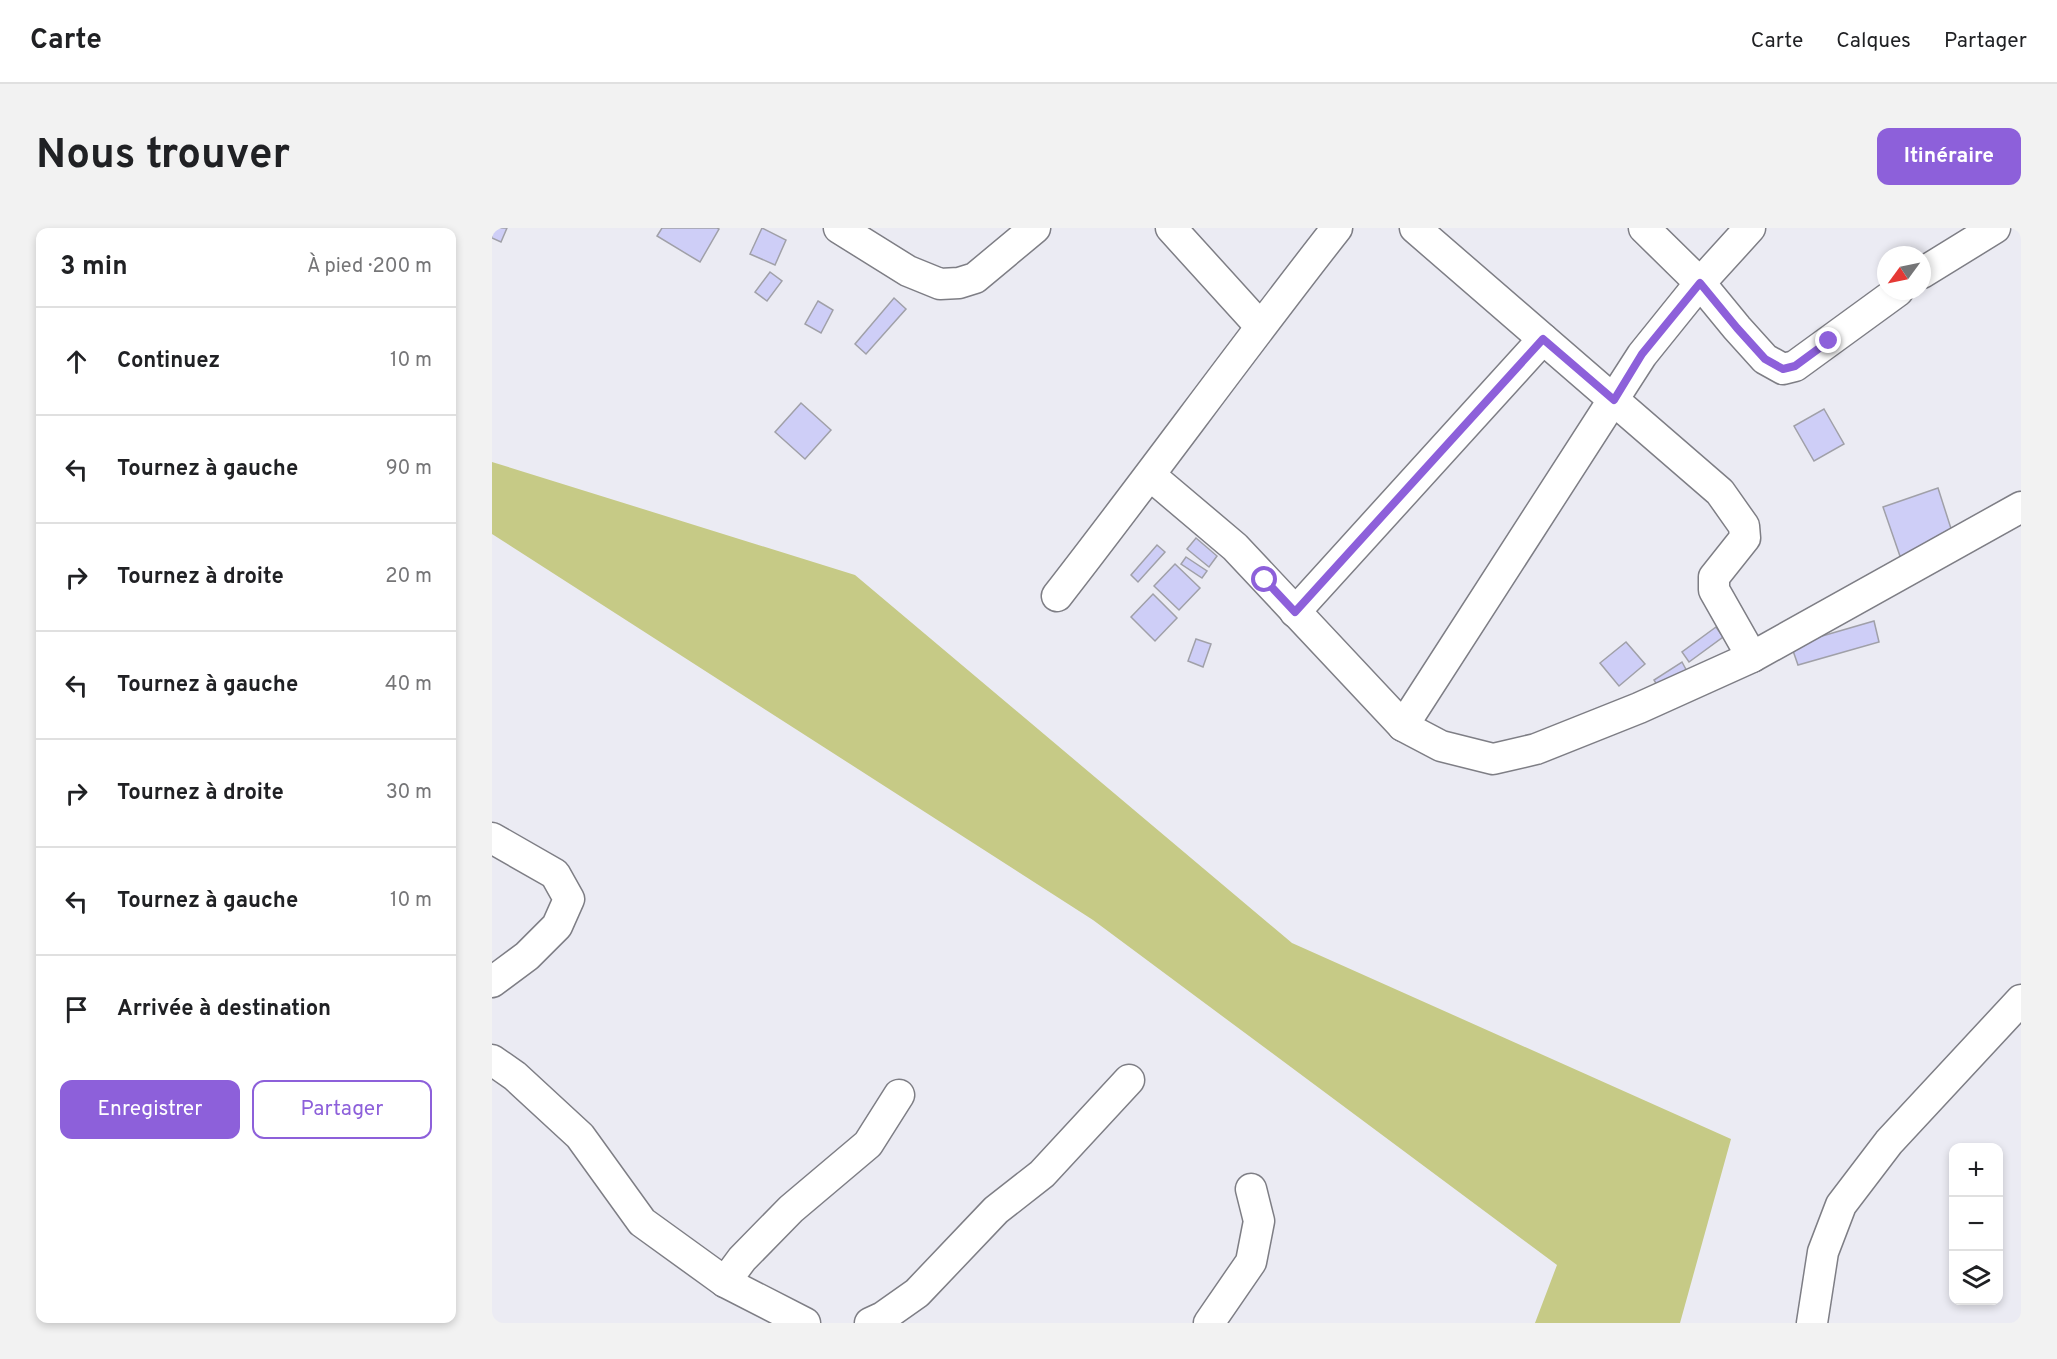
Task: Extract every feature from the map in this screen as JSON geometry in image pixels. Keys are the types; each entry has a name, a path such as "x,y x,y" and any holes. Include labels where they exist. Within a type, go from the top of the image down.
{"street":[{"path":"839,228 908,271 940,284 959,283 975,278 1035,228"},
{"path":"1171,228 1260,326"},
{"path":"1057,596 1150,476 1260,326 1337,228"},
{"path":"1415,228 1720,492 1744,526 1745,538 1714,577 1714,590 1752,657"},
{"path":"1644,228 1700,283 1765,359 1783,369 1795,366 1886,300"},
{"path":"1403,726 1642,354 1700,283 1750,228"},
{"path":"1931,267 1995,228"},
{"path":"1295,612 1543,339"},
{"path":"1150,476 1235,547 1403,726 1441,746 1492,759 1536,749 1639,708 1752,657 2021,507"},
{"path":"492,838 555,874 569,899 557,926 527,956 492,982"},
{"path":"1812,1323 1823,1252 1841,1205 1889,1142 2021,1000"},
{"path":"492,1060 514,1076 580,1137 642,1222 725,1282 805,1323"},
{"path":"870,1323 883,1317 917,1293 996,1210 1041,1174 1129,1080"},
{"path":"725,1282 742,1259 791,1209 868,1144 900,1095"},
{"path":"1209,1323 1251,1262 1259,1221 1251,1190"}],"green space":[{"path":"492,462 855,575 1292,943 1731,1139 1680,1323 1535,1323 1557,1265 1093,920 492,534"}],"building":[{"path":"492,228 507,228 501,242 492,238"},
{"path":"662,228 719,229 700,262 657,236"},
{"path":"762,228 786,240 775,265 750,254"},
{"path":"770,272 782,281 767,301 755,292"},
{"path":"894,298 906,309 866,354 855,344"},
{"path":"818,301 833,310 821,333 805,324"},
{"path":"801,403 831,430 805,459 775,432"},
{"path":"1824,409 1844,444 1814,461 1794,426"},
{"path":"1938,488 1955,541 1901,559 1883,507"},
{"path":"1196,538 1217,556 1209,567 1187,549"},
{"path":"1157,545 1165,552 1138,582 1131,575"},
{"path":"1186,557 1207,571 1202,578 1181,564"},
{"path":"1175,564 1200,588 1179,610 1154,586"},
{"path":"1153,594 1177,618 1155,641 1131,617"},
{"path":"1874,621 1879,642 1798,665 1791,645"},
{"path":"1716,627 1723,637 1689,662 1682,652"},
{"path":"1196,639 1211,644 1203,667 1188,661"},
{"path":"1626,642 1645,664 1619,686 1600,663"},
{"path":"1682,662 1689,675 1661,692 1654,680"}],"route":[{"path":"1265,580 1295,612 1543,339 1614,400 1642,354 1700,283 1765,359 1783,369 1795,366 1829,341"}]}
